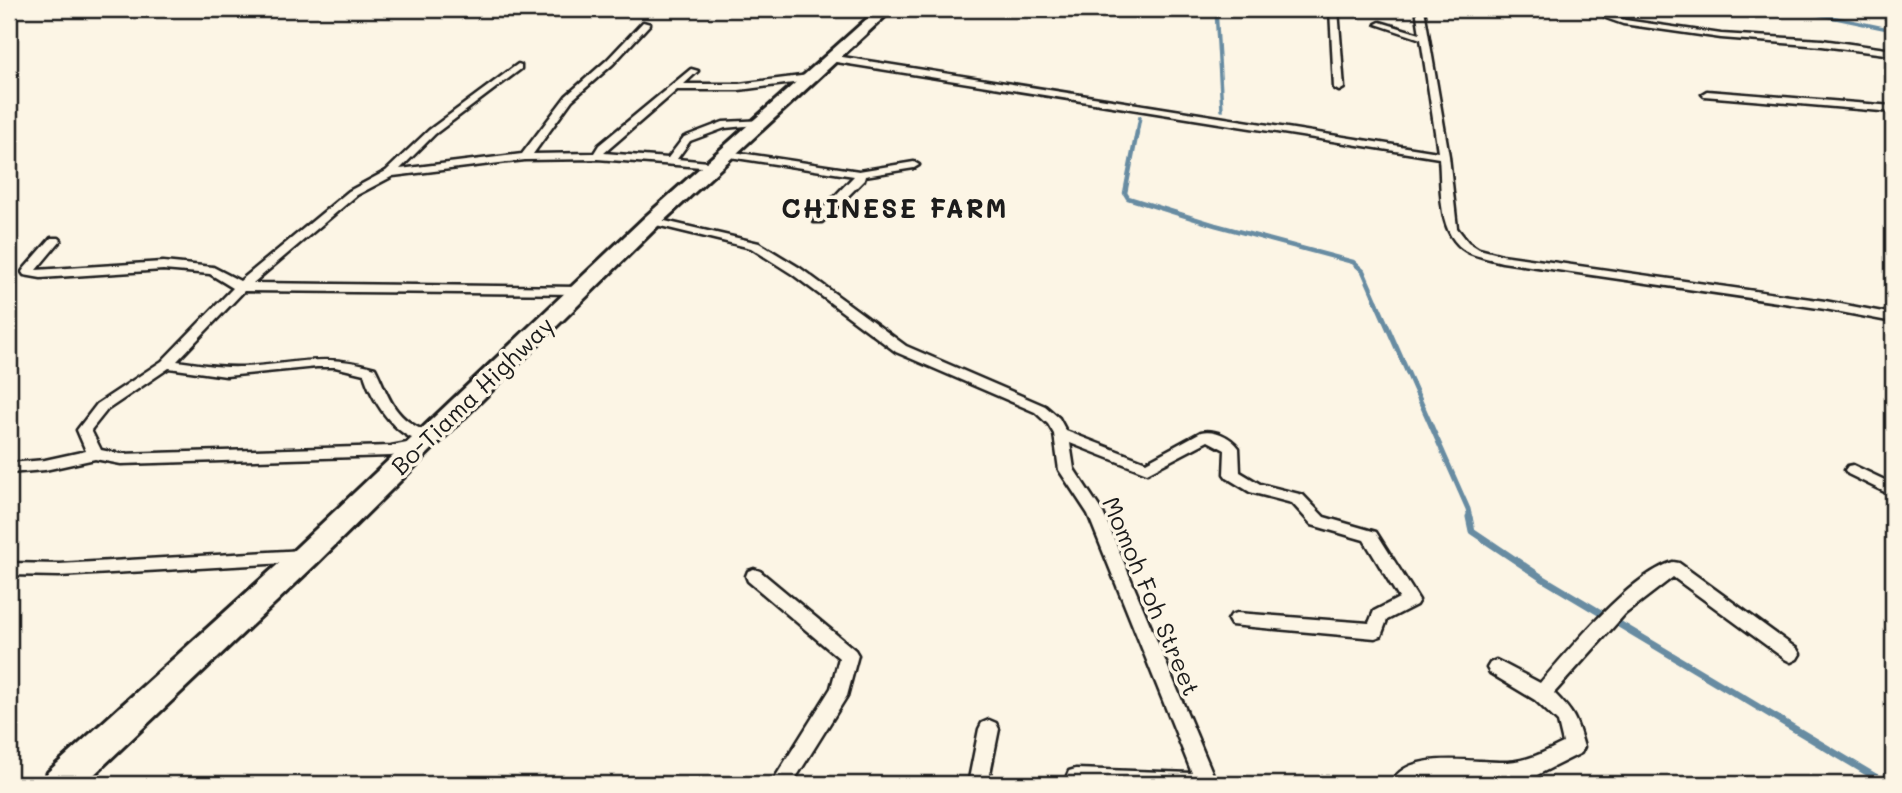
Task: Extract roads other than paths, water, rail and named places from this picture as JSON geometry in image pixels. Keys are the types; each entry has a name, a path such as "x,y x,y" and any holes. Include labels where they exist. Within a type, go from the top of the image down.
{"highway":[{"name":"Bo-Tiama Highway","path":"61,784 306,556 652,221 886,9"}],"street":[{"path":"9,9 16,9"},
{"path":"1334,9 1339,88"},
{"path":"1420,9 1444,156 1451,228 1464,244 1475,251 1502,258 1825,305 1893,318"},
{"path":"1602,9 1609,16 1623,22 1721,36 1822,43 1893,53"},
{"path":"525,157 569,98 610,62 646,24"},
{"path":"1379,27 1425,38"},
{"path":"830,58 1444,156"},
{"path":"95,454 84,430 102,407 167,364 241,287 353,193 390,173 432,132 518,67"},
{"path":"597,156 603,147 694,71"},
{"path":"674,87 739,87 808,78"},
{"path":"1707,94 1893,109"},
{"path":"670,162 687,139 723,125 763,122"},
{"path":"390,173 525,157 597,156 670,162 721,159 859,174 914,166"},
{"path":"818,220 860,178 859,174"},
{"path":"652,221 755,245 796,271 901,349 1040,409 1054,421 1061,434 1147,468 1206,435 1219,439 1231,448 1232,474 1255,488 1297,499 1318,521 1370,536 1410,600 1380,616 1376,631 1237,620"},
{"path":"55,240 28,272 41,274 163,266 213,271 241,287 579,291"},
{"path":"167,364 225,372 293,364 355,365 370,371 373,386 397,420 424,441"},
{"name":"Momoh Foh Street","path":"1061,434 1066,470 1095,513 1207,783"},
{"path":"9,468 45,465 95,454 121,460 391,451 424,441"},
{"path":"1853,470 1893,491"},
{"path":"9,569 59,570 306,556"},
{"path":"1542,694 1599,627 1646,583 1673,568 1791,654"},
{"path":"754,576 849,655 840,690 780,784"},
{"path":"1401,784 1424,769 1508,771 1537,766 1574,747 1566,718 1542,694 1496,668"},
{"path":"978,784 989,729"},
{"path":"1076,778 1207,783"}],"waterway":[{"path":"1216,9 1222,110"},
{"path":"1793,9 1893,30"},
{"path":"1137,133 1140,117"},
{"path":"1137,132 1125,193 1128,198 1215,225 1353,262 1363,271 1377,303"},
{"path":"1376,301 1470,518"},
{"path":"1469,517 1472,531 1542,578 1887,784"}],"district":[{"name":"CHINESE FARM","path":"895,208"}]}
